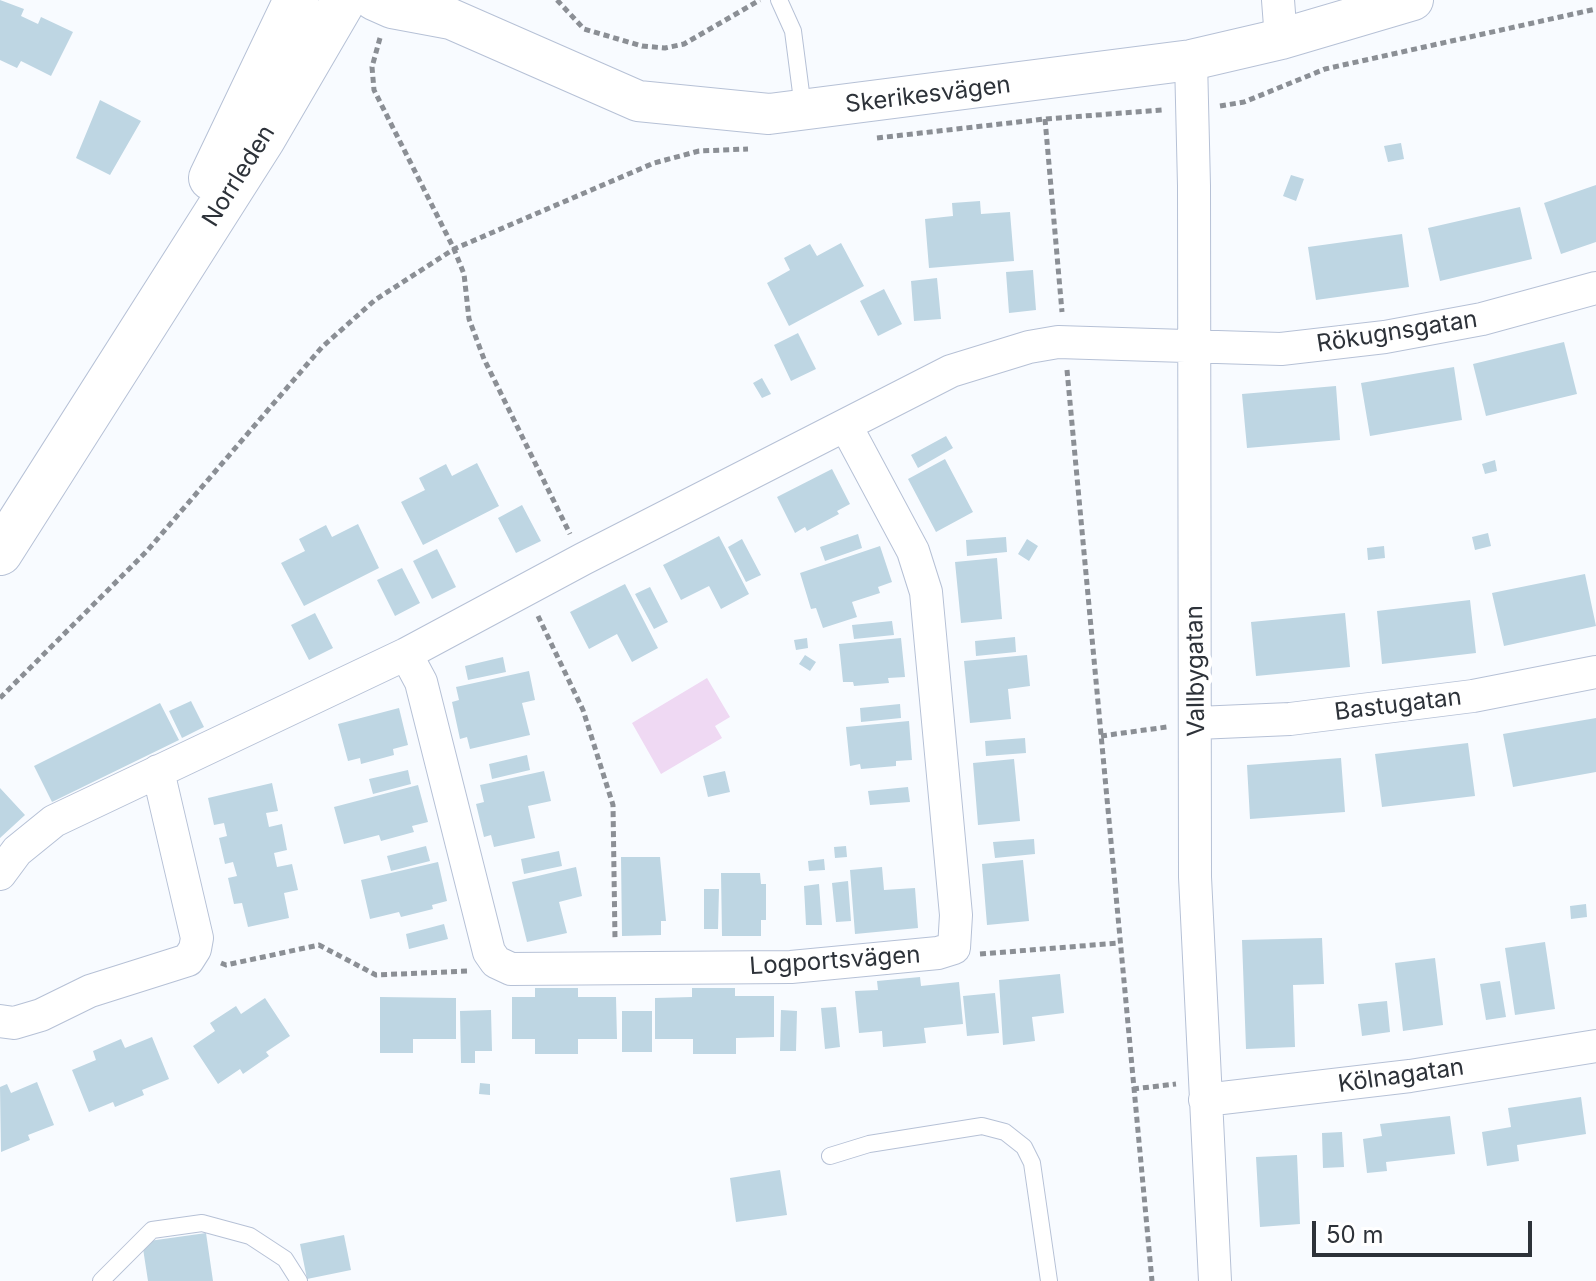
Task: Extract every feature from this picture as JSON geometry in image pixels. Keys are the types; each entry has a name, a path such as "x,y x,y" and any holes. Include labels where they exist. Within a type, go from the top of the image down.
{"main road":[{"name":"Norrleden","path":"129,349 296,0"},
{"name":"Norrleden","path":"0,553 263,139 344,0"}],"street":[{"path":"1278,0 1281,39"},
{"name":"Skerikesvägen","path":"383,4 441,10 638,101 769,114 1191,60 1281,39 1413,0"},
{"name":"Vallbygatan","path":"1191,60 1197,723 1195,877 1215,1281"},
{"name":"Rökugnsgatan","path":"1195,349 1281,349 1385,337 1482,319 1596,288"},
{"path":"0,874 17,851 54,821 406,654 583,559 951,371 1029,347 1065,343 1195,349"},
{"name":"Logportsvägen","path":"496,962 511,969 791,967 938,953 954,948 956,915 926,592 913,551 846,426"},
{"path":"406,654 421,682 489,952 496,962"},
{"name":"Bastugatan","path":"1197,723 1290,719 1473,696 1596,672"},
{"path":"0,1021 14,1023 41,1015 90,991 188,960 195,949 197,938 158,771"},
{"name":"Kölnagatan","path":"1204,1090 1410,1076 1596,1046"}],"lane":[{"path":"779,0 793,31 803,110"},
{"path":"830,1156 869,1144 982,1126 1005,1132 1024,1147 1032,1163 1049,1281"},
{"path":"101,1281 152,1230 202,1223 250,1236 285,1259 299,1281"}],"path":[{"path":"557,0 584,29 642,46 665,48 684,44 761,0"},
{"path":"383,4 372,67 374,90 454,249 464,274 469,319 484,359 583,559"},
{"path":"866,139 1045,119 1244,102 1325,69 1596,9"},
{"path":"1045,119 1152,1281"},
{"path":"0,698 147,551 322,347 375,300 454,249 654,163 699,151 761,148"},
{"path":"525,590 583,710 613,805 615,968"},
{"path":"1101,736 1197,723"},
{"path":"954,948 975,955 1119,943"},
{"path":"195,949 226,965 319,945 376,975 466,972 496,962"},
{"path":"1133,1089 1204,1090"}],"shaded area":[{"path":"707,678 730,717 715,726 722,738 661,774 632,723"}],"building":[{"path":"0,0 24,9 21,16 38,24 41,17 73,32 51,76 21,61 17,68 0,60"},
{"path":"100,100 141,121 110,175 76,158"},
{"path":"1401,143 1404,159 1388,162 1384,146"},
{"path":"1291,175 1304,179 1296,201 1283,196"},
{"path":"1596,185 1596,242 1561,254 1544,203"},
{"path":"980,201 981,214 1010,212 1014,261 929,268 925,219 953,216 952,203"},
{"path":"1520,207 1532,259 1440,281 1428,228"},
{"path":"1402,234 1409,287 1316,300 1308,247"},
{"path":"841,243 864,286 789,326 767,283 790,270 784,258 810,244 817,256"},
{"path":"1033,270 1036,310 1009,313 1006,272"},
{"path":"937,278 941,319 914,321 911,281"},
{"path":"884,289 902,324 878,336 860,301"},
{"path":"798,333 816,369 791,381 774,345"},
{"path":"1564,342 1577,394 1486,416 1473,364"},
{"path":"1454,367 1462,420 1370,436 1361,383"},
{"path":"762,378 771,394 762,398 753,383"},
{"path":"1336,386 1340,440 1247,448 1242,394"},
{"path":"946,436 953,448 918,468 911,455"},
{"path":"945,459 973,512 936,532 908,479"},
{"path":"1495,460 1497,471 1485,474 1482,464"},
{"path":"477,463 499,506 423,545 401,502 425,490 419,478 446,464 452,476"},
{"path":"832,469 850,504 837,511 839,514 807,531 805,527 795,533 777,497"},
{"path":"522,505 541,541 516,553 498,518"},
{"path":"358,524 379,568 304,606 281,563 305,551 299,539 326,525 332,537"},
{"path":"1488,533 1491,546 1475,550 1472,537"},
{"path":"858,534 862,548 825,561 820,547"},
{"path":"719,536 749,594 721,609 709,586 681,600 663,565"},
{"path":"1006,537 1007,552 967,556 966,540"},
{"path":"742,539 761,575 746,582 728,547"},
{"path":"1027,539 1038,546 1029,561 1018,554"},
{"path":"880,546 892,582 878,587 880,593 852,602 857,617 823,628 816,608 811,609 800,573"},
{"path":"1384,546 1385,558 1368,560 1367,548"},
{"path":"437,549 456,587 432,599 413,561"},
{"path":"997,558 1002,619 961,623 955,562"},
{"path":"402,568 420,603 395,616 377,580"},
{"path":"1585,574 1596,626 1504,646 1492,593"},
{"path":"625,584 658,648 632,662 617,634 589,649 570,612"},
{"path":"650,587 668,622 654,629 635,594"},
{"path":"1470,600 1476,653 1382,664 1377,611"},
{"path":"315,613 333,648 309,660 291,625"},
{"path":"1345,613 1350,667 1256,676 1251,622"},
{"path":"892,621 894,635 854,639 852,625"},
{"path":"1015,637 1016,652 976,656 975,641"},
{"path":"807,638 808,648 796,650 794,640"},
{"path":"901,638 905,677 888,678 889,683 854,686 853,682 843,682 839,644"},
{"path":"805,655 816,662 810,671 799,664"},
{"path":"1027,655 1030,686 1008,689 1011,719 970,723 964,661"},
{"path":"503,657 506,672 468,680 465,666"},
{"path":"529,671 535,700 522,703 530,735 470,749 467,737 460,739 452,702 459,700 456,687"},
{"path":"191,701 204,727 182,738 169,711"},
{"path":"160,703 179,740 52,802 34,766"},
{"path":"900,704 901,718 861,722 860,708"},
{"path":"399,708 408,745 393,749 394,755 361,764 360,758 348,761 338,724"},
{"path":"1596,718 1596,772 1513,787 1503,734"},
{"path":"909,721 912,760 896,761 896,766 861,769 860,764 850,766 846,727"},
{"path":"1025,738 1026,753 986,756 985,741"},
{"path":"1468,743 1475,796 1382,807 1375,754"},
{"path":"527,755 530,770 492,779 489,764"},
{"path":"1341,758 1345,812 1250,819 1247,765"},
{"path":"1014,759 1020,821 978,825 973,763"},
{"path":"408,770 411,784 373,794 369,779"},
{"path":"544,771 551,801 528,806 535,838 494,847 491,835 484,837 476,804 484,802 480,785"},
{"path":"725,771 730,792 708,797 703,776"},
{"path":"272,783 278,811 266,813 269,827 282,824 287,850 274,853 277,867 292,864 298,890 284,893 289,918 248,927 242,903 234,904 228,878 237,876 233,862 225,864 219,838 227,836 224,823 214,825 208,798"},
{"path":"418,785 428,822 412,826 414,832 381,841 379,835 344,844 334,807"},
{"path":"908,787 910,802 870,805 868,791"},
{"path":"0,788 25,815 0,838"},
{"path":"1034,839 1035,854 995,858 993,842"},
{"path":"426,846 430,861 391,871 387,856"},
{"path":"846,846 847,857 835,858 834,847"},
{"path":"559,851 562,866 524,874 521,859"},
{"path":"621,857 660,857 666,921 661,921 661,935 622,936"},
{"path":"824,859 825,870 809,871 808,861"},
{"path":"1023,860 1029,921 987,925 982,864"},
{"path":"438,862 447,901 432,905 433,909 401,917 399,912 370,919 361,880"},
{"path":"576,867 582,896 559,902 567,933 527,942 512,882"},
{"path":"882,867 884,890 915,888 918,928 855,934 850,870"},
{"path":"721,873 760,873 761,884 766,884 766,920 761,920 761,936 722,936"},
{"path":"848,881 851,921 836,922 832,883"},
{"path":"819,884 822,925 806,925 804,886"},
{"path":"704,889 719,889 718,929 704,929"},
{"path":"1586,904 1587,917 1571,919 1570,906"},
{"path":"444,924 448,939 409,949 406,934"},
{"path":"1322,938 1324,984 1293,985 1295,1047 1246,1049 1242,940"},
{"path":"1545,942 1555,1009 1515,1015 1505,948"},
{"path":"1435,958 1443,1025 1403,1031 1395,963"},
{"path":"1060,974 1064,1013 1032,1017 1035,1041 1003,1045 999,980"},
{"path":"920,977 921,986 959,982 963,1024 924,1028 926,1043 883,1047 882,1031 859,1033 855,991 878,990 877,981"},
{"path":"1500,981 1506,1017 1486,1020 1480,984"},
{"path":"535,988 578,988 578,997 616,997 617,1039 578,1039 578,1054 535,1054 535,1039 512,1039 512,997 535,997"},
{"path":"692,988 735,988 735,996 774,996 774,1037 736,1038 736,1054 693,1054 693,1039 655,1039 655,998 692,997"},
{"path":"995,993 999,1033 967,1036 963,996"},
{"path":"380,997 456,998 456,1039 413,1039 413,1053 380,1053"},
{"path":"265,998 290,1036 266,1052 269,1056 243,1074 240,1069 218,1084 193,1046 215,1031 210,1023 236,1006 241,1014"},
{"path":"1387,1001 1390,1032 1362,1036 1358,1004"},
{"path":"836,1007 840,1047 825,1049 821,1008"},
{"path":"491,1010 492,1051 475,1051 475,1063 461,1063 460,1011"},
{"path":"781,1010 797,1011 796,1051 780,1051"},
{"path":"622,1011 652,1011 652,1052 622,1052"},
{"path":"152,1037 169,1079 142,1090 144,1095 115,1107 113,1102 89,1112 72,1070 96,1060 93,1051 121,1039 125,1048"},
{"path":"37,1082 54,1125 28,1135 30,1140 1,1152 0,1087 7,1084 11,1093"},
{"path":"480,1083 490,1084 490,1095 479,1094"},
{"path":"1581,1097 1586,1134 1517,1145 1519,1161 1487,1166 1482,1132 1511,1127 1508,1108"},
{"path":"1450,1116 1455,1154 1386,1162 1387,1171 1367,1173 1363,1139 1382,1136 1380,1124"},
{"path":"1342,1132 1344,1167 1323,1168 1322,1133"},
{"path":"1297,1155 1300,1224 1260,1227 1256,1157"},
{"path":"780,1170 787,1215 736,1222 730,1178"},
{"path":"206,1233 213,1281 148,1281 142,1242"},
{"path":"344,1235 351,1270 307,1279 300,1244"}]}
